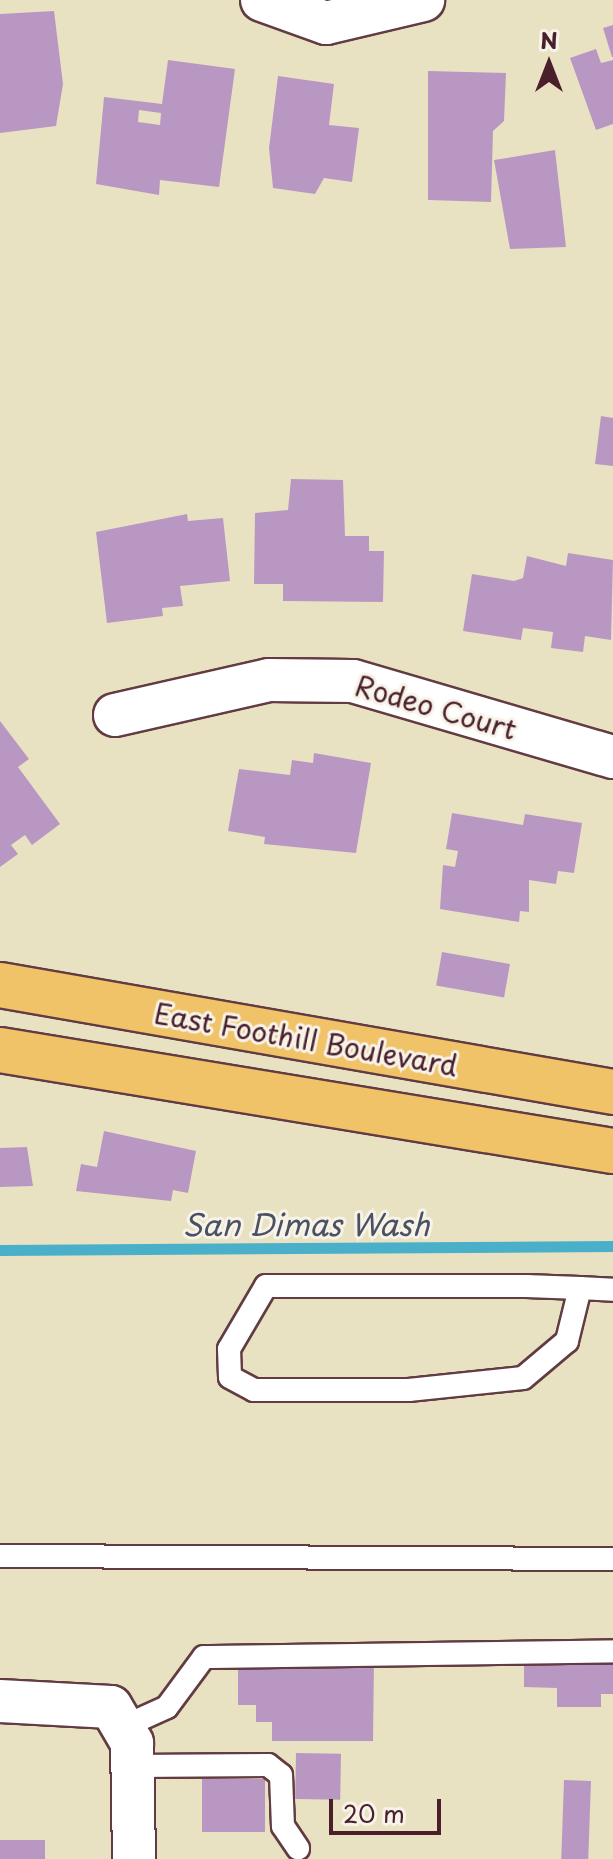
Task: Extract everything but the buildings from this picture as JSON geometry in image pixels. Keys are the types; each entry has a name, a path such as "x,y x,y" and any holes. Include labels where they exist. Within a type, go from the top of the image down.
{"main road":[{"name":"East Foothill Boulevard","path":"0,985 613,1092"},
{"path":"0,1050 613,1151"}],"street":[{"path":"262,0 326,23 423,0"},
{"name":"Rodeo Court","path":"115,715 269,680 353,681 613,757"},
{"path":"0,1701 122,1734 134,1859"}],"lane":[{"path":"580,1288 567,1341 523,1378 409,1390 254,1390 230,1377 229,1349 266,1286 580,1288 613,1290"},
{"path":"0,1556 613,1559"},
{"path":"122,1734 167,1707 204,1657 613,1651"},
{"path":"122,1734 268,1765 281,1775 283,1826 298,1848"}],"waterway":[{"name":"San Dimas Wash","path":"0,1250 613,1246"}]}
